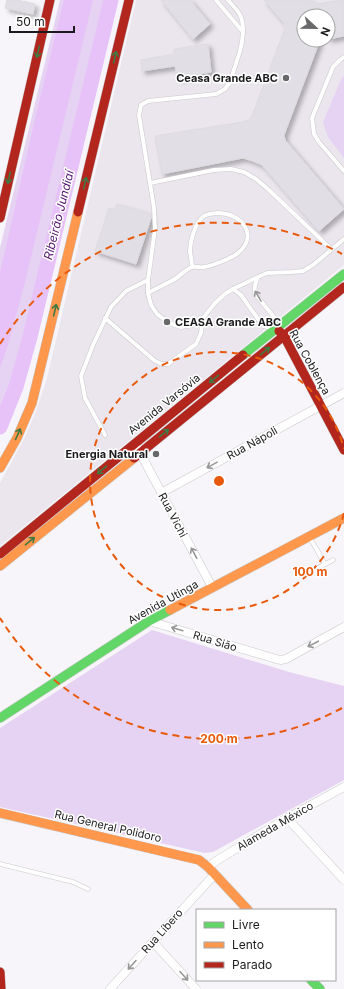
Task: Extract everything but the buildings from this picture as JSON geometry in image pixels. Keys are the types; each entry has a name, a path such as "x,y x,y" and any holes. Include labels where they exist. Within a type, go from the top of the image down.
{"main road":[{"path":"0,218 50,0"},
{"path":"0,468 17,438 32,403 129,0"},
{"name":"Avenida Varsóvia","path":"0,554 134,443 344,274"},
{"name":"Avenida Varsóvia","path":"0,566 344,287"},
{"name":"Rua Coblença","path":"277,329 284,336 344,450"},
{"name":"Avenida Utinga","path":"0,718 149,621 344,518"},
{"name":"Rua General Polidoro","path":"0,813 199,860 215,874 247,909"},
{"path":"0,972 1,989"},
{"path":"313,981 320,989"}],"street":[{"name":"Rua Nápoli","path":"161,493 344,393"},
{"name":"Rua Vichi","path":"134,443 212,588"},
{"name":"Rua Sião","path":"149,621 281,660 344,627"},
{"name":"Alameda México","path":"208,867 287,818 344,787"},
{"path":"287,818 344,880"},
{"name":"Rua Líbero","path":"110,989 215,874"},
{"path":"153,942 196,989"}],"lane":[{"path":"216,0 243,32"},
{"path":"228,0 241,14 243,21 243,32 240,51 230,82 225,89 216,94 148,101 141,105 139,115 154,208 155,229 148,280 148,293 151,305 157,314 169,323 182,327 192,325 203,318 215,303 233,289 267,273 303,271 313,265 344,239"},
{"path":"344,57 333,67 312,118 314,134 344,171"},
{"path":"150,183 214,170 231,169 244,172 256,179 269,190 332,249"},
{"path":"148,293 192,267 203,268 237,254 245,244 248,237 241,222 226,214 213,213 204,216 198,222 193,235 190,250 192,267"},
{"path":"233,289 241,295 263,326 277,329 274,317 254,291 258,277"},
{"path":"105,436 85,398 81,376 110,307 126,291 148,280"},
{"path":"106,318 155,361 162,364 168,364 196,344 202,332 203,318"},
{"path":"309,536 325,564"},
{"path":"318,568 333,560"},
{"path":"0,864 73,882 88,889"}],"shaded area":[{"path":"60,0 106,0 18,362 9,394 0,418 0,248"},
{"path":"64,0 93,0 25,282 8,345 0,368 0,273"},
{"name":"CEASA Grande ABC","path":"136,0 344,0 344,265 0,546 0,483 24,439 36,411 47,378"},
{"path":"344,75 344,158 328,137 323,122"},
{"path":"152,630 289,672 344,686 344,780 213,852 205,853 0,807 0,728"}],"waterway":[{"name":"Ribeirão Jundiaí","path":"0,427 16,387 30,337 111,0"}],"traffic: fast":[{"path":"243,355 344,274"},
{"path":"0,718 149,621 170,610"},
{"path":"312,981 320,989"}],"traffic: slow":[{"path":"0,468 17,438 32,403 78,212"},
{"path":"0,566 134,458"},
{"path":"170,610 344,518"},
{"path":"0,813 199,860 208,867 247,909"}],"traffic: jam":[{"path":"0,218 50,0"},
{"path":"78,212 129,0"},
{"path":"134,458 344,287"},
{"path":"279,331 284,336 344,450"},
{"path":"0,554 243,355"},
{"path":"0,972 1,989"}],"place":[{"name":"Ceasa Grande ABC","path":"286,78"},
{"name":"CEASA Grande ABC","path":"167,322"},
{"name":"Energia Natural","path":"156,454"}]}
